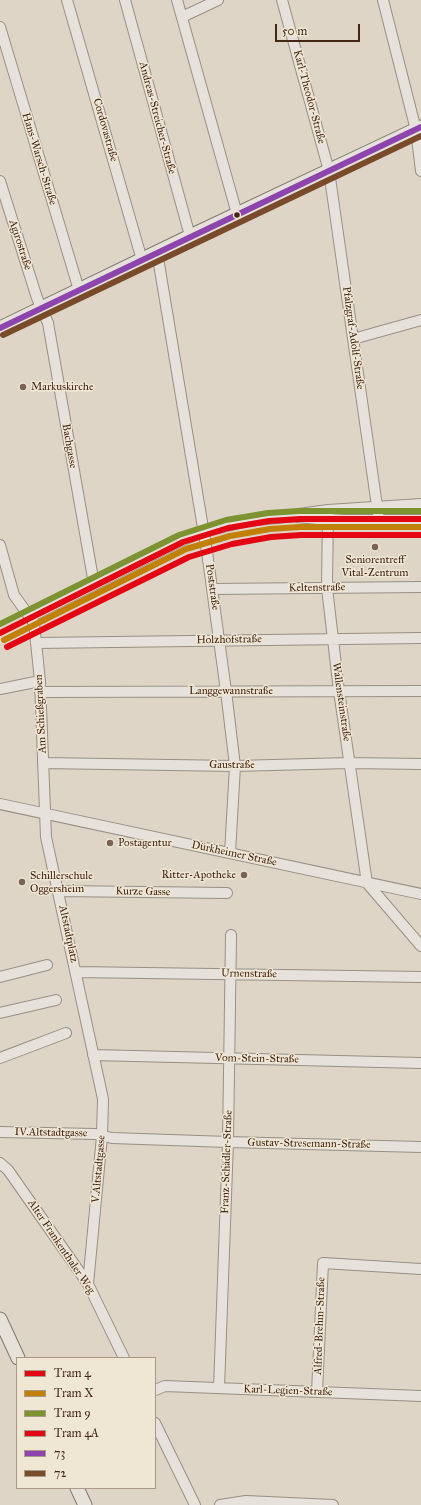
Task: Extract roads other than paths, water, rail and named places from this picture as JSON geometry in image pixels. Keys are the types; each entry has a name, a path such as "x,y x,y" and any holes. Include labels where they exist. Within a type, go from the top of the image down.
{"street":[{"name":"Cordovastraße","path":"67,0 141,255"},
{"name":"Andreas-Streicher-Straße","path":"125,0 190,236"},
{"path":"177,0 237,214"},
{"path":"182,18 218,0"},
{"name":"Karl-Theodor-Straße","path":"282,0 329,171"},
{"path":"383,0 418,129 421,171"},
{"name":"Hans-Warsch-Straße","path":"0,27 77,285"},
{"path":"0,328 40,303 77,285 141,255 157,252 418,129"},
{"name":"Pfalzgraf-Adolf-Straße","path":"329,171 379,520"},
{"name":"Agirostraße","path":"0,181 40,303"},
{"name":"Poststraße","path":"157,252 212,589 226,691 235,766 230,853"},
{"name":"Bachgasse","path":"40,303 48,323 94,584"},
{"path":"353,339 421,320"},
{"path":"0,545 14,596 30,616 183,540 203,532 247,521 296,516 300,514 328,510 421,504"},
{"name":"Wallensteinstraße","path":"328,510 327,588 339,691 367,882"},
{"path":"296,516 300,519 328,520 421,520"},
{"name":"Keltenstraße","path":"212,589 421,587"},
{"name":"Am Schießgraben","path":"30,616 34,623 40,682 45,814"},
{"name":"Holzhofstraße","path":"37,643 421,638"},
{"path":"0,689 40,682"},
{"name":"Langgewannstraße","path":"40,692 421,691"},
{"name":"Gaustraße","path":"43,763 235,766 349,763 421,764"},
{"name":"Dürkheimer Straße","path":"0,804 421,894"},
{"name":"Altstadtplatz","path":"45,814 46,837 59,891 93,1055"},
{"path":"367,882 421,946"},
{"name":"Kurze Gasse","path":"59,891 227,893"},
{"name":"Franz-Schädler-Straße","path":"219,1388 228,1142 231,935"},
{"path":"0,977 47,965"},
{"name":"Urnenstraße","path":"76,972 231,973 421,977"},
{"path":"0,1013 56,1000"},
{"path":"0,1058 66,1033"},
{"name":"Vom-Stein-Straße","path":"93,1055 421,1063"},
{"name":"V.Altstadtgasse","path":"88,1284 102,1136 103,1099 93,1055"},
{"name":"IV.Altstadtgasse","path":"0,1132 102,1136"},
{"name":"Gustav-Stresemann-Straße","path":"102,1136 112,1138 421,1147"},
{"name":"Alter Frankenthaler Weg","path":"0,1163 8,1170 88,1284 124,1357"},
{"name":"Alfred-Brehm-Straße","path":"317,1392 322,1263 421,1268"},
{"path":"0,1319 18,1357"},
{"name":"Karl-Legien-Straße","path":"156,1390 165,1386 421,1396"},
{"path":"156,1429 195,1505"},
{"path":"77,1489 85,1505"},
{"path":"220,1505 246,1501 333,1505"}],"tram line":[{"name":"9","path":"0,624 179,535 226,520 268,513 299,511 421,511"},
{"name":"4","path":"0,633 183,542 228,528 269,521 300,519 421,519"},
{"name":"X","path":"4,640 186,549 230,536 270,529 300,527 421,527"},
{"name":"4A","path":"7,647 189,557 232,544 271,537 301,535 421,535"}],"place":[{"name":"Markuskirche","path":"23,387"},
{"name":"Seniorentreff Vital-Zentrum","path":"375,547"},
{"name":"Postagentur","path":"110,843"},
{"name":"Ritter-Apotheke","path":"244,875"},
{"name":"Schillerschule Oggersheim","path":"22,882"}]}
